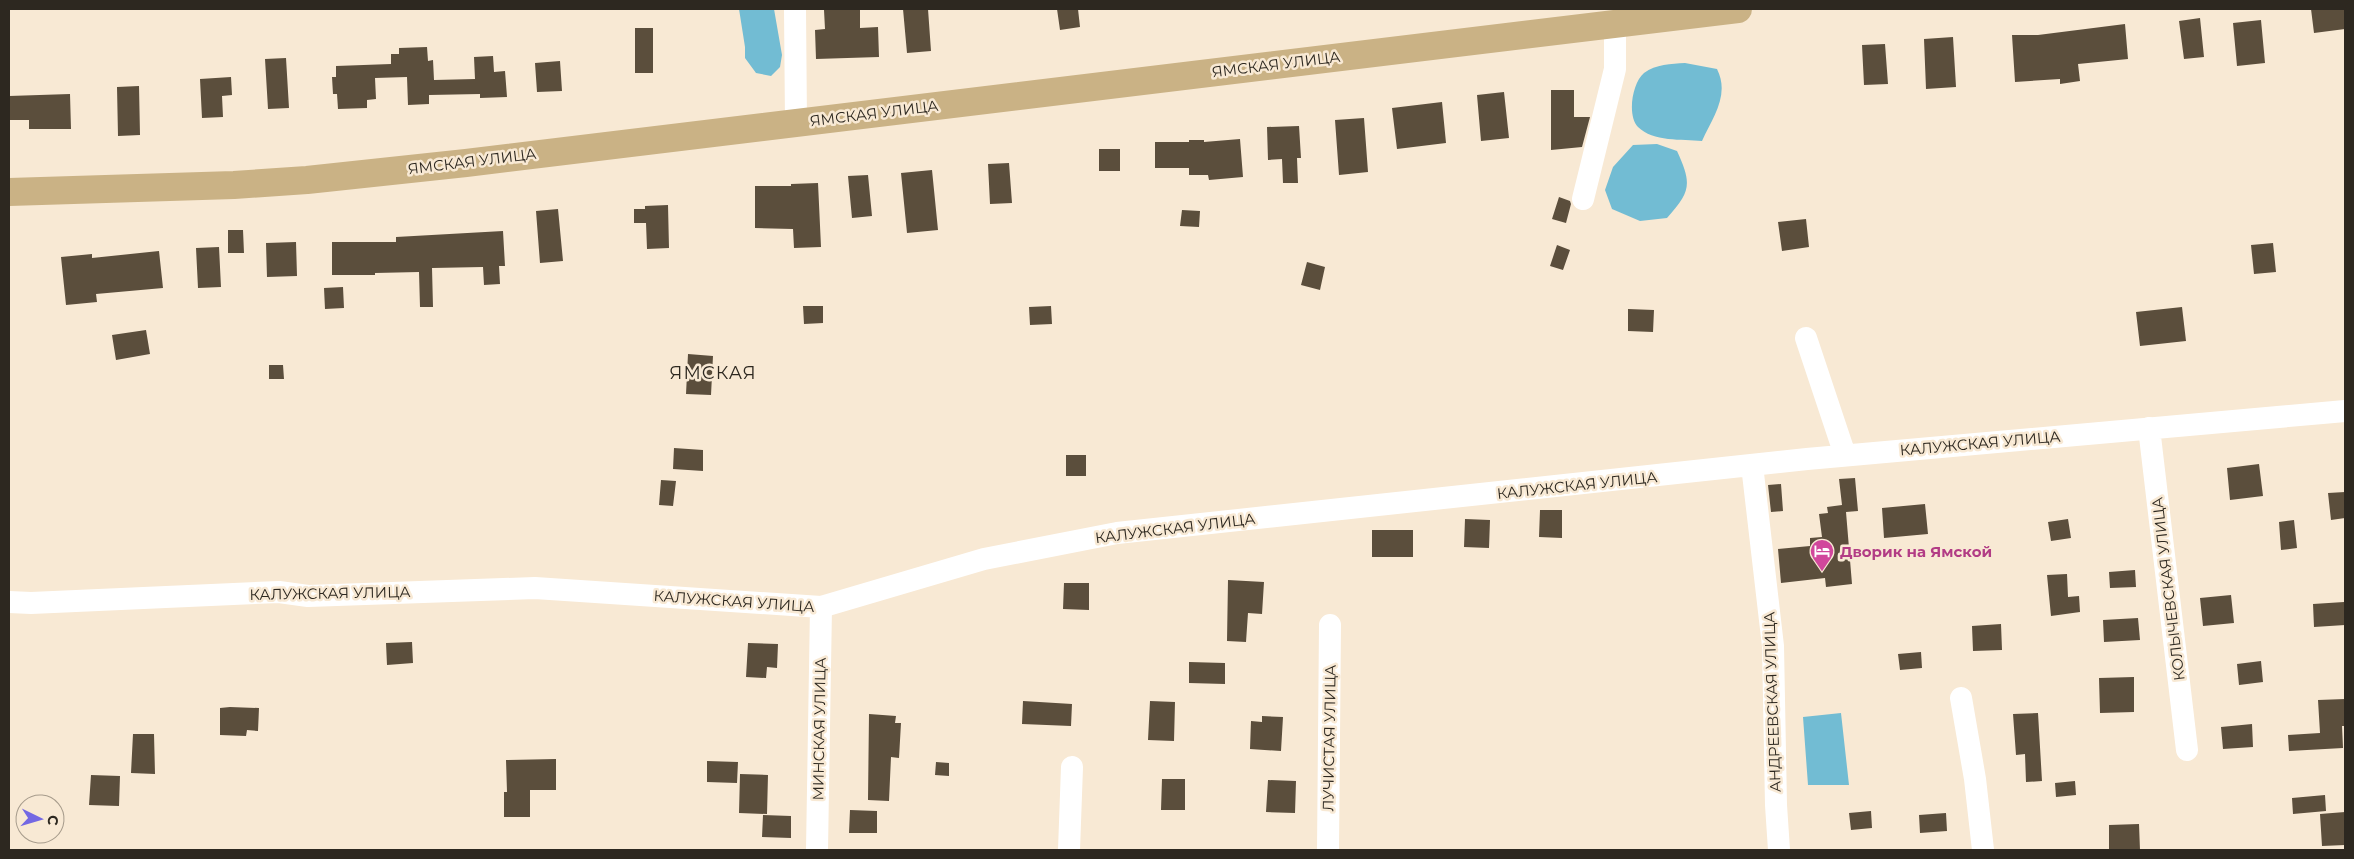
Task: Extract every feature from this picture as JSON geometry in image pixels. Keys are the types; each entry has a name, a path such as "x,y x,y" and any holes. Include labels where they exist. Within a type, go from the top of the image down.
{"main road":[{"name":"ЯМСКАЯ УЛИЦА","path":"9,192 158,189 307,180 1738,9"}],"street":[{"path":"795,9 796,123"},
{"path":"1583,199 1615,69 1615,23"},
{"path":"1806,338 1845,456"},
{"name":"КАЛУЖСКАЯ УЛИЦА","path":"9,602 31,603 279,592 308,596 535,588 821,607 984,559 1116,533 1752,465 2345,411"},
{"name":"КОЛЫЧЕВСКАЯ УЛИЦА","path":"2149,428 2187,750"},
{"name":"АНДРЕЕВСКАЯ УЛИЦА","path":"1752,465 1773,646 1776,804 1779,850"},
{"name":"МИНСКАЯ УЛИЦА","path":"817,850 821,607"},
{"name":"ЛУЧИСТАЯ УЛИЦА","path":"1328,850 1330,625"},
{"path":"1961,698 1975,778 1983,850"},
{"path":"1069,850 1072,767"}],"water":[{"path":"739,9 774,9 782,55 780,67 771,76 756,73 745,58"},
{"path":"1685,63 1717,69 1721,79 1722,88 1719,106 1702,141 1668,139 1644,132 1638,127 1633,115 1632,100 1636,84 1644,73 1654,68"},
{"path":"1657,144 1677,151 1682,162 1687,187 1681,201 1667,218 1640,221 1612,209 1605,190 1613,167 1633,145"},
{"path":"1841,713 1849,785 1808,785 1803,717"}],"building":[{"path":"860,9 860,28 878,27 879,57 816,59 815,30 825,29 824,10"},
{"path":"903,9 928,9 931,51 907,53"},
{"path":"1057,9 1078,9 1080,27 1060,30"},
{"path":"2311,9 2345,9 2345,29 2314,33"},
{"path":"2200,18 2204,57 2184,59 2179,21"},
{"path":"2261,20 2265,63 2237,66 2233,23"},
{"path":"2125,24 2128,59 2078,64 2080,81 2060,84 2060,79 2015,82 2012,35 2038,35"},
{"path":"635,28 653,28 653,73 635,73"},
{"path":"1953,37 1956,87 1926,89 1924,39"},
{"path":"1885,44 1888,84 1864,85 1862,45"},
{"path":"427,47 428,61 433,60 434,80 475,79 474,57 493,56 494,72 505,71 507,97 480,98 480,94 429,95 429,104 408,105 407,77 375,78 376,99 367,100 367,108 338,109 337,94 333,94 332,77 336,77 336,66 391,64 391,54 399,54 399,48"},
{"path":"286,58 289,108 268,109 265,59"},
{"path":"560,61 562,91 537,92 535,63"},
{"path":"231,77 232,95 222,96 223,117 202,118 200,79"},
{"path":"139,86 140,135 118,136 117,87"},
{"path":"1551,90 1574,90 1574,117 1590,117 1582,147 1551,150"},
{"path":"1504,92 1509,138 1481,141 1477,95"},
{"path":"70,94 71,129 29,129 29,120 9,120 9,96"},
{"path":"1442,102 1446,143 1397,149 1392,108"},
{"path":"1364,118 1368,172 1339,175 1335,120"},
{"path":"1299,126 1301,158 1297,158 1298,183 1283,183 1282,159 1268,160 1267,127"},
{"path":"1240,139 1243,177 1209,180 1208,175 1189,175 1189,168 1155,168 1155,142 1204,140 1204,142"},
{"path":"1099,149 1120,149 1120,171 1099,171"},
{"path":"1009,163 1012,203 990,204 988,164"},
{"path":"932,170 938,230 907,233 901,173"},
{"path":"868,175 872,216 852,218 848,176"},
{"path":"818,183 821,247 794,248 793,229 755,228 755,186 791,186 791,184"},
{"path":"1559,197 1570,201 1571,204 1566,223 1552,219"},
{"path":"668,205 669,248 647,249 646,223 634,223 634,209 645,209 645,206"},
{"path":"558,209 563,261 540,263 536,211"},
{"path":"1182,210 1200,211 1199,227 1180,226"},
{"path":"1806,219 1809,247 1782,251 1778,222"},
{"path":"228,230 243,230 244,253 228,253"},
{"path":"503,231 505,266 499,266 500,284 484,285 483,267 432,268 433,307 420,307 419,272 332,275 332,242 396,242 396,237"},
{"path":"296,242 297,276 267,277 266,243"},
{"path":"2273,243 2276,272 2254,274 2251,245"},
{"path":"1557,245 1570,250 1563,270 1550,266"},
{"path":"219,247 221,287 198,288 196,248"},
{"path":"159,251 163,288 96,294 97,302 66,305 61,257 92,254 92,258"},
{"path":"1307,262 1325,267 1320,290 1301,285"},
{"path":"343,287 344,308 325,309 324,288"},
{"path":"803,306 823,306 823,323 804,324"},
{"path":"1051,306 1052,324 1030,325 1029,307"},
{"path":"2182,307 2186,341 2140,346 2136,312"},
{"path":"1628,309 1654,310 1653,332 1628,331"},
{"path":"146,330 150,354 116,360 112,335"},
{"path":"688,354 713,356 711,395 686,394"},
{"path":"269,365 283,365 284,379 269,379"},
{"path":"674,448 703,450 703,471 673,469"},
{"path":"1066,455 1086,455 1086,476 1066,476"},
{"path":"2259,464 2263,496 2230,500 2227,468"},
{"path":"1855,478 1858,511 1846,512 1852,584 1826,587 1825,578 1781,583 1778,549 1810,546 1810,538 1822,537 1819,514 1828,513 1827,507 1842,505 1839,479"},
{"path":"661,480 676,481 673,506 659,505"},
{"path":"1781,484 1783,511 1771,512 1768,485"},
{"path":"2345,492 2345,518 2331,520 2328,493"},
{"path":"1925,504 1928,534 1884,538 1882,508"},
{"path":"1540,510 1562,510 1562,538 1539,537"},
{"path":"1465,519 1490,520 1489,548 1464,547"},
{"path":"2068,519 2071,538 2051,541 2048,522"},
{"path":"2294,520 2297,548 2281,550 2279,522"},
{"path":"1372,530 1413,530 1413,557 1372,557"},
{"path":"2135,570 2136,587 2110,588 2109,572"},
{"path":"2067,574 2068,597 2079,596 2080,612 2051,616 2047,575"},
{"path":"1228,580 1264,582 1262,614 1248,613 1246,642 1227,641"},
{"path":"1064,583 1089,583 1089,610 1063,609"},
{"path":"2231,595 2234,623 2203,626 2200,598"},
{"path":"2344,602 2345,625 2314,627 2313,604"},
{"path":"2138,618 2140,640 2104,642 2103,620"},
{"path":"2001,624 2002,650 1973,651 1972,626"},
{"path":"412,642 413,663 387,665 386,643"},
{"path":"748,643 778,644 777,668 767,667 766,678 746,677"},
{"path":"1921,652 1922,668 1900,670 1898,654"},
{"path":"2261,661 2263,682 2239,685 2237,664"},
{"path":"1189,662 1225,663 1225,684 1189,683"},
{"path":"2134,677 2134,712 2100,713 2099,678"},
{"path":"2345,699 2345,726 2342,726 2343,748 2289,751 2288,735 2320,733 2318,700"},
{"path":"1023,701 1072,704 1071,726 1022,724"},
{"path":"1150,701 1175,702 1174,741 1148,740"},
{"path":"220,708 259,708 258,731 247,730 246,736 220,735"},
{"path":"2038,713 2042,781 2026,782 2025,754 2016,755 2013,714"},
{"path":"869,714 896,716 895,723 901,723 899,758 891,757 889,801 868,800"},
{"path":"1262,716 1283,717 1281,751 1250,749 1251,721 1262,722"},
{"path":"2252,724 2253,747 2223,749 2221,727"},
{"path":"133,734 154,734 155,774 131,773"},
{"path":"556,759 556,790 530,790 530,817 504,817 504,792 507,792 506,760"},
{"path":"707,761 738,762 737,783 707,782"},
{"path":"936,762 949,763 949,776 935,775"},
{"path":"740,774 768,775 767,814 739,813"},
{"path":"91,775 120,776 119,806 89,805"},
{"path":"1162,779 1185,779 1185,810 1161,810"},
{"path":"1268,780 1296,781 1295,813 1266,812"},
{"path":"2075,781 2076,795 2056,797 2055,783"},
{"path":"2325,795 2326,811 2293,814 2292,798"},
{"path":"850,810 877,811 877,833 849,833"},
{"path":"1871,811 1872,828 1851,830 1849,813"},
{"path":"2345,812 2345,845 2322,846 2320,814"},
{"path":"1946,813 1947,831 1920,833 1919,815"},
{"path":"763,815 791,816 791,838 762,837"},
{"path":"2139,824 2140,850 2109,850 2109,825"}],"place":[{"name":"Дворик на Ямской","path":"1822,572"}],"district":[{"name":"ЯМСКАЯ","path":"713,373"}]}
